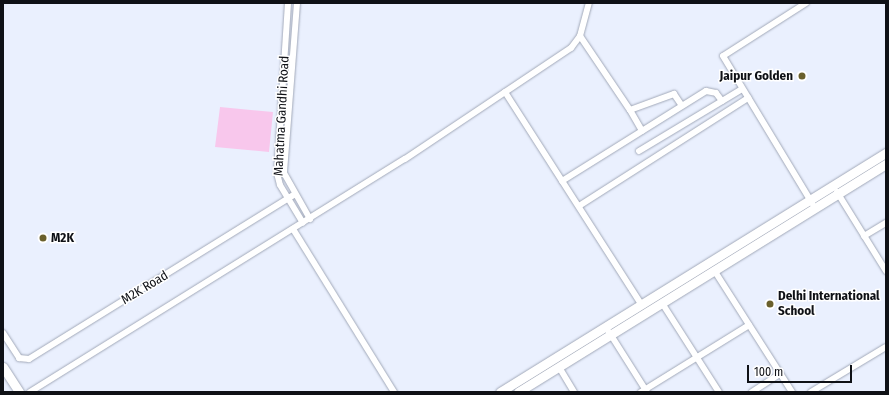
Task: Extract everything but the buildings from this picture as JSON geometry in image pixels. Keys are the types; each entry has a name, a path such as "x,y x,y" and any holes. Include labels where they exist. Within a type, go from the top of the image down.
{"street":[{"name":"Mahatma Gandhi Road","path":"288,3 277,173 288,199 303,223"},
{"name":"Mahatma Gandhi Road","path":"296,3 284,173 294,195 310,219"},
{"path":"30,392 310,219 571,48 580,36 589,3"},
{"path":"806,3 723,54 742,89 816,207"},
{"path":"580,36 630,110 642,131"},
{"path":"639,151 742,89"},
{"path":"562,181 706,91 716,93 722,101"},
{"path":"506,92 642,304"},
{"path":"630,110 674,94 682,106"},
{"path":"578,206 748,98"},
{"path":"500,392 608,330 662,303 816,207 836,189 886,153"},
{"path":"518,392 559,367 642,304 810,199 836,189 886,164"},
{"path":"836,189 886,271"},
{"name":"M2K Road","path":"3,333 19,358 29,359 294,195"},
{"path":"864,236 886,223"},
{"path":"293,229 394,392"},
{"path":"714,270 792,392"},
{"path":"662,303 719,392"},
{"path":"608,330 644,391 749,325"},
{"path":"811,392 886,347"},
{"path":"3,367 18,392"},
{"path":"559,367 574,392"},
{"path":"752,392 780,374"}],"shaded area":[{"path":"220,107 273,112 269,152 215,147"}],"place":[{"name":"Jaipur Golden","path":"802,76"},
{"name":"M2K","path":"43,238"},
{"name":"Delhi International School","path":"770,304"}]}
